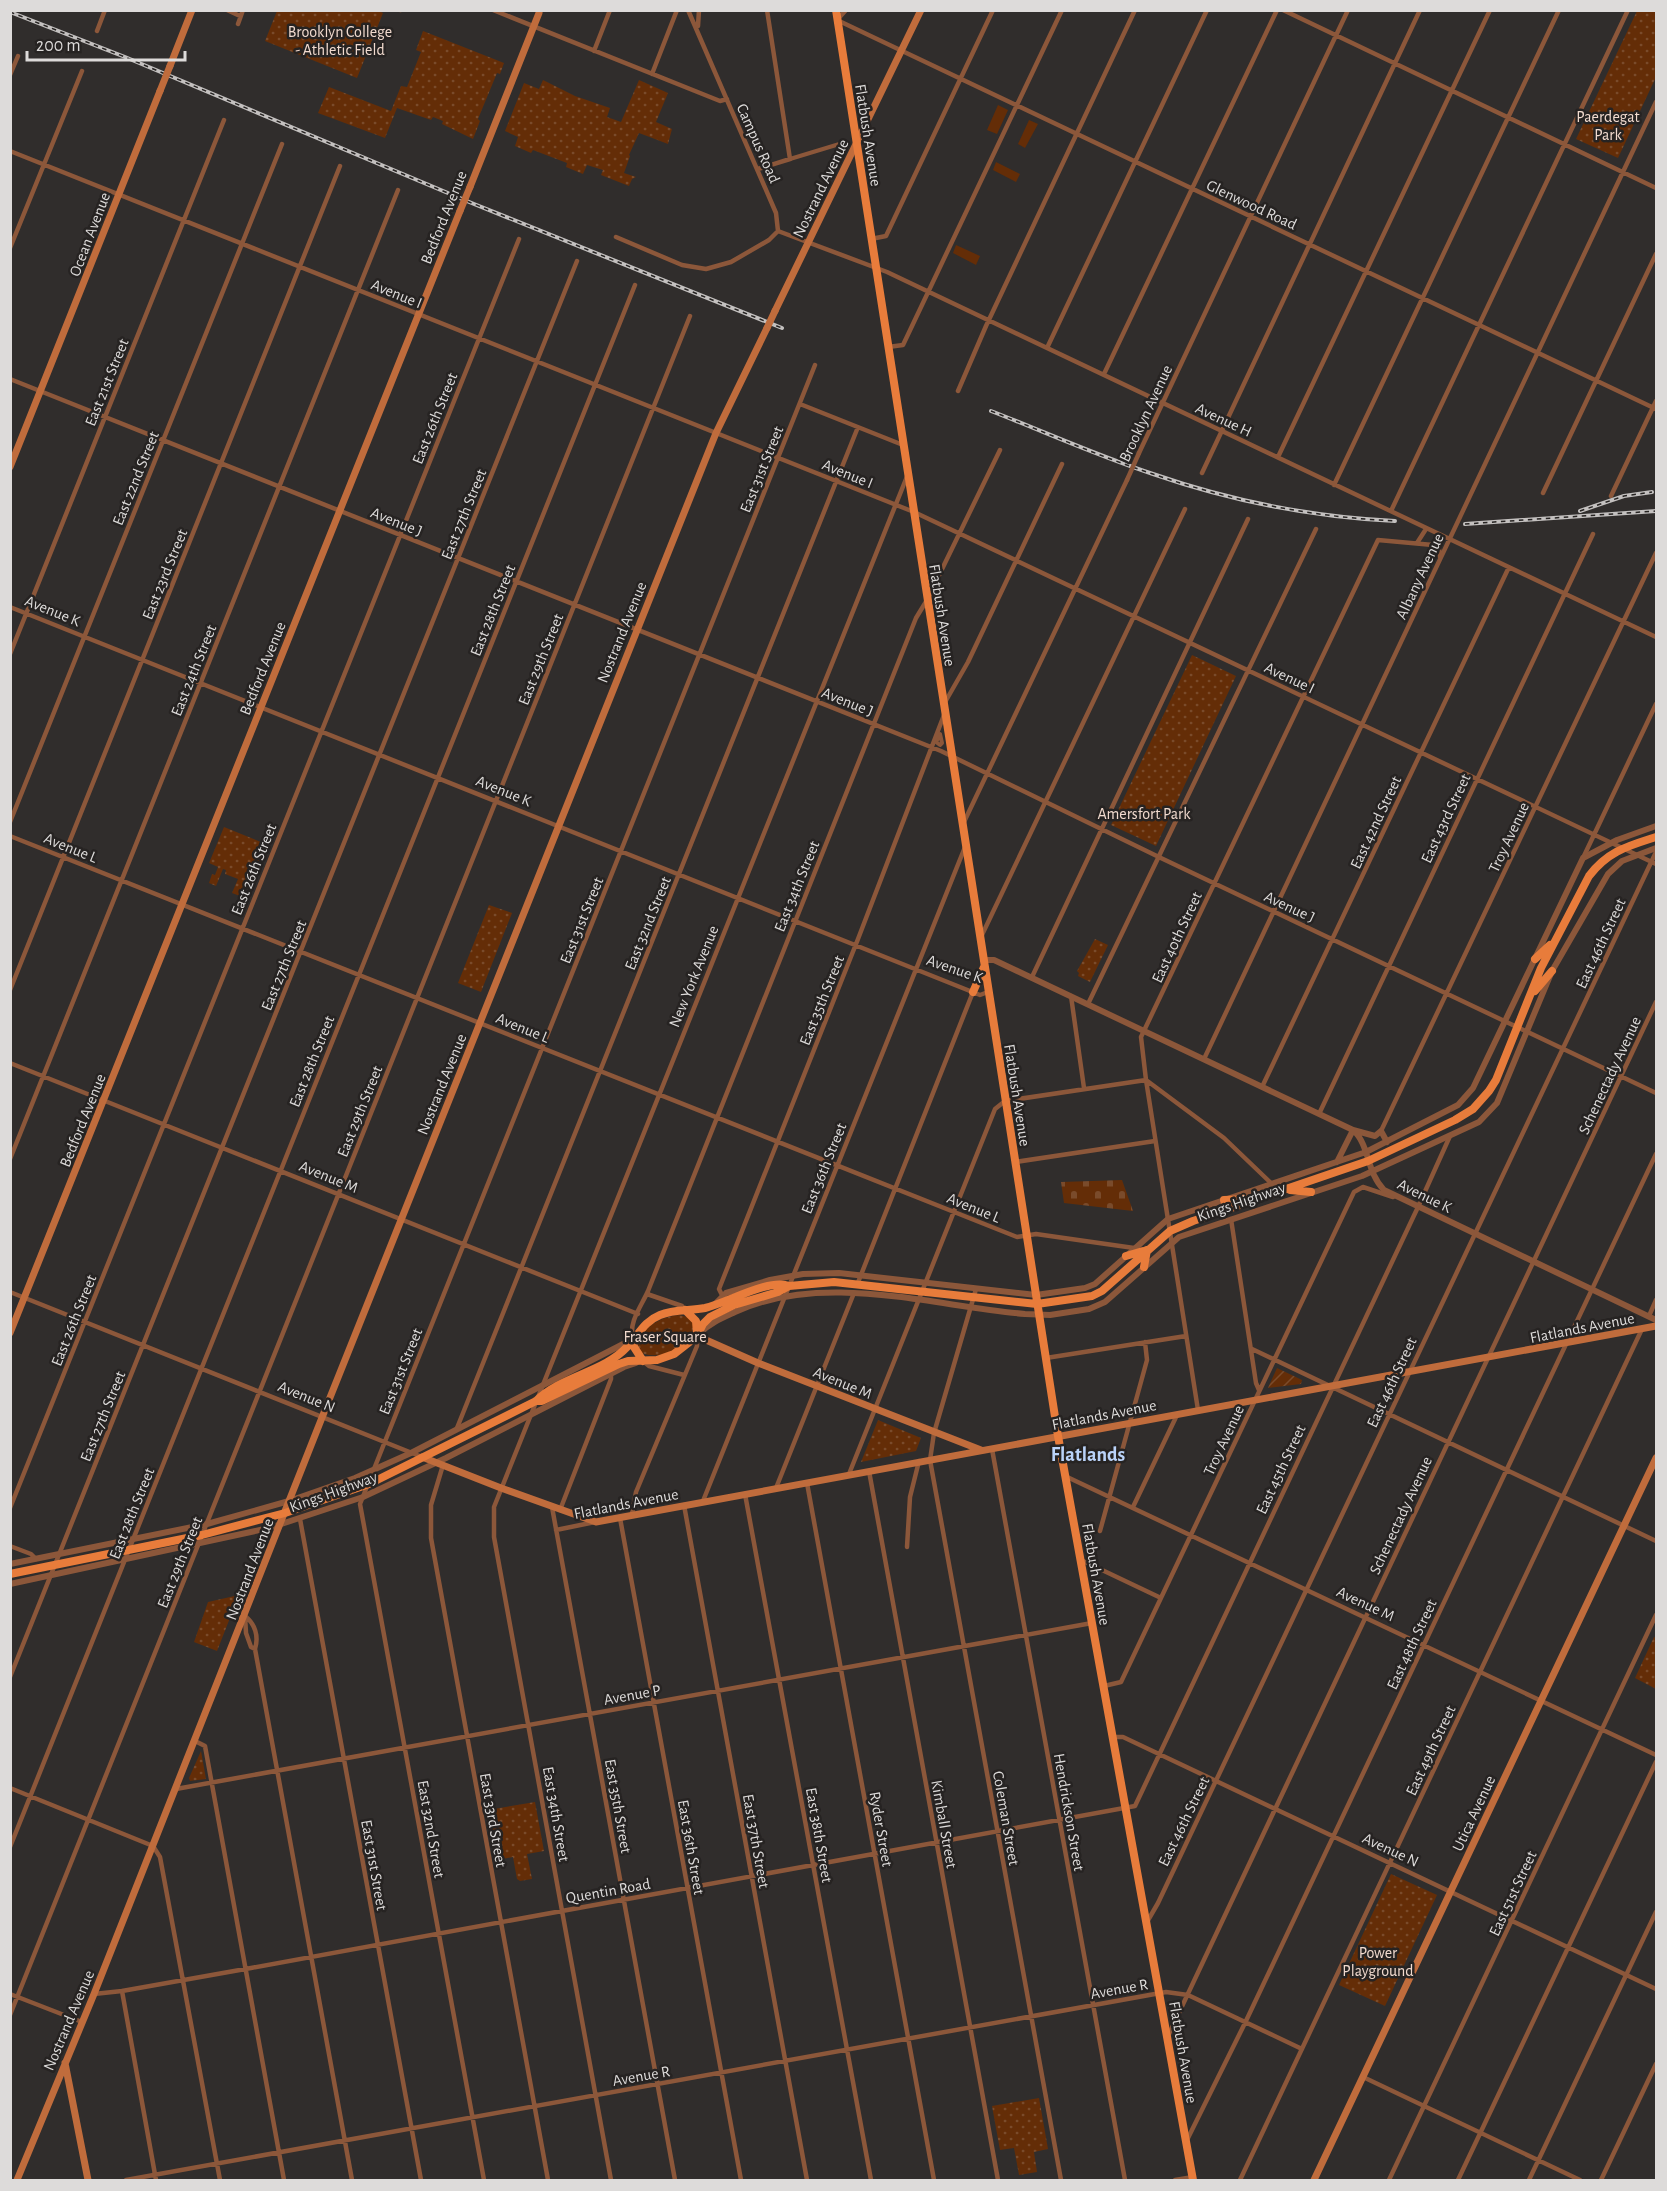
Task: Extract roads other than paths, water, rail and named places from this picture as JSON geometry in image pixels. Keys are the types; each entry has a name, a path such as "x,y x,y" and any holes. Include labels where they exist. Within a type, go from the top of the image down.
{"main road":[{"name":"Ocean Avenue","path":"10,467 42,392 192,10"},
{"name":"Flatbush Avenue","path":"836,10 1058,1436 1193,2179"},
{"name":"Nostrand Avenue","path":"17,2181 176,1790 322,1417 716,433 921,10"},
{"name":"Bedford Avenue","path":"10,1333 539,14"},
{"name":"Kings Highway","path":"536,1401 542,1401 628,1360 657,1360 674,1354 697,1336 706,1320 718,1312 789,1286 834,1282 855,1289 922,1292 1037,1304 1092,1296 1102,1291 1170,1231 1368,1161 1455,1120 1473,1109 1496,1080 1555,940 1589,876 1609,855 1656,837"},
{"path":"1535,959 1555,940"},
{"path":"973,992 984,963"},
{"path":"1530,996 1552,971"},
{"path":"1285,1190 1311,1192"},
{"path":"1224,1200 1256,1199"},
{"path":"1126,1256 1147,1250 1144,1267"},
{"name":"Kings Highway","path":"10,1574 202,1535 285,1513 369,1484 536,1401 546,1391 612,1358 628,1346 640,1329 652,1319 670,1311 713,1306 761,1288 783,1284 789,1286"},
{"path":"685,1310 696,1321 697,1336"},
{"name":"Flatlands Avenue","path":"596,1522 1656,1326"},
{"name":"Avenue M","path":"697,1336 758,1363 981,1450"},
{"path":"633,1338 635,1350 643,1361"},
{"name":"Avenue N","path":"422,1457 596,1522"},
{"name":"Utica Avenue","path":"1314,2181 1656,1458"},
{"path":"65,2063 88,2181"}],"street":[{"path":"97,31 105,10"},
{"path":"227,10 242,13 238,24"},
{"name":"Campus Road","path":"493,10 720,101 727,99 776,213 778,231"},
{"path":"594,51 610,10"},
{"path":"652,74 677,10"},
{"path":"688,10 727,99"},
{"path":"697,28 699,10"},
{"path":"767,10 790,159"},
{"path":"837,20 846,10"},
{"path":"871,239 886,237 993,10"},
{"path":"888,346 903,345 1062,10"},
{"path":"958,391 989,320 1136,10"},
{"path":"1047,348 1207,10"},
{"path":"1104,374 1276,10"},
{"path":"1283,10 1656,188"},
{"name":"Brooklyn Avenue","path":"962,825 1348,10"},
{"path":"1202,472 1420,10"},
{"path":"1278,457 1490,10"},
{"path":"1334,484 1559,10"},
{"path":"1391,511 1628,10"},
{"name":"Glenwood Road","path":"837,20 1655,409"},
{"path":"10,75 18,56"},
{"path":"10,248 82,71"},
{"name":"Albany Avenue","path":"1204,1059 1656,102"},
{"name":"East 21st Street","path":"10,654 224,120"},
{"path":"758,169 846,142"},
{"name":"East 22nd Street","path":"10,822 282,144"},
{"name":"Avenue I","path":"10,151 914,512 1654,863"},
{"name":"East 23rd Street","path":"10,990 340,166"},
{"name":"East 24th Street","path":"10,1159 398,190"},
{"path":"616,237 682,265 698,268 723,265 764,243 778,231"},
{"name":"Avenue H","path":"778,231 876,268 929,292 1656,637"},
{"name":"East 26th Street","path":"10,1509 519,239"},
{"path":"1543,493 1656,254"},
{"name":"East 27th Street","path":"10,1677 577,261"},
{"name":"East 28th Street","path":"10,1847 635,285"},
{"name":"East 29th Street","path":"10,2014 690,316"},
{"name":"East 31st Street","path":"369,1484 815,365"},
{"name":"Avenue J","path":"10,379 932,747 1656,1093"},
{"path":"1611,496 1655,409 1656,401"},
{"path":"800,404 903,445"},
{"name":"East 32nd Street","path":"457,1428 858,427"},
{"name":"East 34th Street","path":"633,1338 631,1331 916,618 1000,450"},
{"name":"East 35th Street","path":"722,1295 719,1289 932,747 944,708 1062,464"},
{"name":"New York Avenue","path":"501,1488 908,474"},
{"path":"980,939 1185,509"},
{"path":"1032,977 1248,519"},
{"path":"1088,1004 1316,529"},
{"path":"1417,543 1426,529"},
{"name":"East 43rd Street","path":"1319,1114 1593,534"},
{"name":"East 40th Street","path":"1198,1410 1155,1141 1141,1037 1378,540 1437,546 1440,560"},
{"name":"Troy Avenue","path":"1382,1131 1656,553"},
{"name":"East 42nd Street","path":"1262,1087 1509,567"},
{"name":"Avenue K","path":"10,607 980,995 988,992"},
{"path":"1583,858 1656,704"},
{"path":"1583,858 1611,843 1656,826"},
{"name":"Avenue L","path":"10,836 1017,1237 1036,1234 1134,1248"},
{"name":"East 36th Street","path":"703,1502 966,844"},
{"name":"Kings Highway","path":"697,1336 709,1325 739,1310 785,1297 855,1289 970,1309 1039,1315 1089,1309 1106,1302 1179,1237 1371,1172 1479,1122 1497,1103 1552,971 1608,874 1622,861 1636,854 1656,850"},
{"name":"East 46th Street","path":"1146,1922 1158,1903 1563,1048 1654,863 1656,850"},
{"name":"Kings Highway","path":"722,1295 794,1275 839,1273 1036,1295 1085,1288 1095,1284 1168,1220 1366,1152 1386,1142 1458,1105 1473,1088 1583,858"},
{"name":"Avenue K","path":"984,963 994,960 1032,977 1353,1130 1359,1135 1371,1172 1384,1190 1656,1320"},
{"path":"776,1488 973,992"},
{"path":"1071,996 1084,1089"},
{"name":"Schenectady Avenue","path":"1167,2038 1656,1002"},
{"name":"Avenue M","path":"10,1063 638,1314"},
{"path":"849,1474 995,1109 1005,1101 1146,1080 1224,1138 1272,1184"},
{"path":"1337,1162 1353,1130 1375,1136 1382,1131 1386,1142"},
{"name":"East 45th Street","path":"1125,1808 1135,1806 1418,1207 1450,1134"},
{"path":"1015,1162 1155,1141"},
{"name":"East 48th Street","path":"1186,2143 1656,1154"},
{"name":"Troy Avenue","path":"1104,1686 1121,1682 1354,1192 1363,1187 1382,1195 1398,1197"},
{"path":"1231,1219 1256,1383 1259,1390"},
{"path":"930,1460 934,1433 976,1289"},
{"name":"Avenue N","path":"10,1292 422,1457"},
{"path":"646,1294 682,1306 685,1310"},
{"path":"713,1306 722,1295"},
{"path":"1649,1316 1656,1300"},
{"name":"East 49th Street","path":"1240,2181 1642,1329"},
{"path":"632,1514 636,1492 697,1346 697,1336"},
{"path":"1046,1358 1186,1336"},
{"name":"Kings Highway","path":"10,1564 207,1524 290,1501 411,1453 633,1338"},
{"path":"1100,1531 1147,1360 1145,1342"},
{"path":"1252,1349 1656,1541"},
{"path":"643,1361 649,1366 684,1375"},
{"name":"Kings Highway","path":"10,1584 125,1561 280,1525 363,1497 440,1464 611,1374 643,1361"},
{"path":"560,1510 611,1374"},
{"path":"1133,1507 1177,1414"},
{"name":"Hendrickson Street","path":"992,1449 1125,2181"},
{"name":"Coleman Street","path":"930,1460 1061,2181"},
{"path":"907,1547 910,1497 919,1461"},
{"name":"East 33rd Street","path":"440,1464 434,1492 430,1533 548,2181"},
{"name":"Kimball Street","path":"869,1471 998,2181"},
{"name":"Avenue M","path":"1065,1476 1656,1755"},
{"name":"Ryder Street","path":"807,1483 934,2181"},
{"name":"East 32nd Street","path":"369,1484 360,1504 484,2181"},
{"name":"East 34th Street","path":"501,1488 494,1507 493,1527 611,2181"},
{"name":"East 38th Street","path":"746,1494 871,2181"},
{"name":"East 37th Street","path":"684,1505 807,2181"},
{"name":"East 35th Street","path":"552,1507 675,2181"},
{"name":"East 36th Street","path":"620,1518 741,2181"},
{"name":"East 31st Street","path":"300,1519 421,2181"},
{"name":"Flatlands Avenue","path":"556,1530 596,1522"},
{"path":"10,1546 31,1554 36,1559"},
{"path":"1081,1560 1161,1598"},
{"name":"East 51st Street","path":"1389,2181 1656,1615"},
{"path":"245,1616 246,1633 251,1647 255,1649"},
{"path":"245,1616 253,1623 257,1642 255,1649 352,2181"},
{"name":"Avenue P","path":"176,1790 1092,1623"},
{"name":"Avenue N","path":"1113,1737 1123,1737 1216,1780 1656,1989"},
{"path":"195,1741 205,1746 284,2181"},
{"path":"1458,2181 1656,1762"},
{"path":"10,1788 153,1846 160,1857 220,2181"},
{"name":"Quentin Road","path":"94,1994 246,1969 1125,1808"},
{"path":"1530,2181 1656,1912"},
{"path":"122,1991 156,2178"},
{"name":"Avenue R","path":"126,2181 156,2178 279,2152 1159,1993 1173,1991 1188,1995"},
{"path":"10,1994 82,2022"},
{"path":"1188,1995 1302,2049"},
{"path":"1601,2181 1656,2064"},
{"path":"1363,2078 1580,2181"},
{"path":"1175,2181 1193,2179"}],"railway":[{"path":"10,12 125,57 474,204 782,328"},
{"path":"991,411 1112,460 1182,484 1272,506 1333,516 1395,521"},
{"path":"1580,511 1624,496 1652,492"},
{"path":"1465,524 1656,511"}],"district":[{"name":"Flatlands","path":"1088,1454"}],"park label":[{"name":"Brooklyn College - Athletic Field","path":"340,40"},
{"name":"Paerdegat Park","path":"1608,125"},
{"name":"Amersfort Park","path":"1144,813"},
{"name":"Fraser Square","path":"665,1336"},
{"name":"Power Playground","path":"1378,1961"}]}
